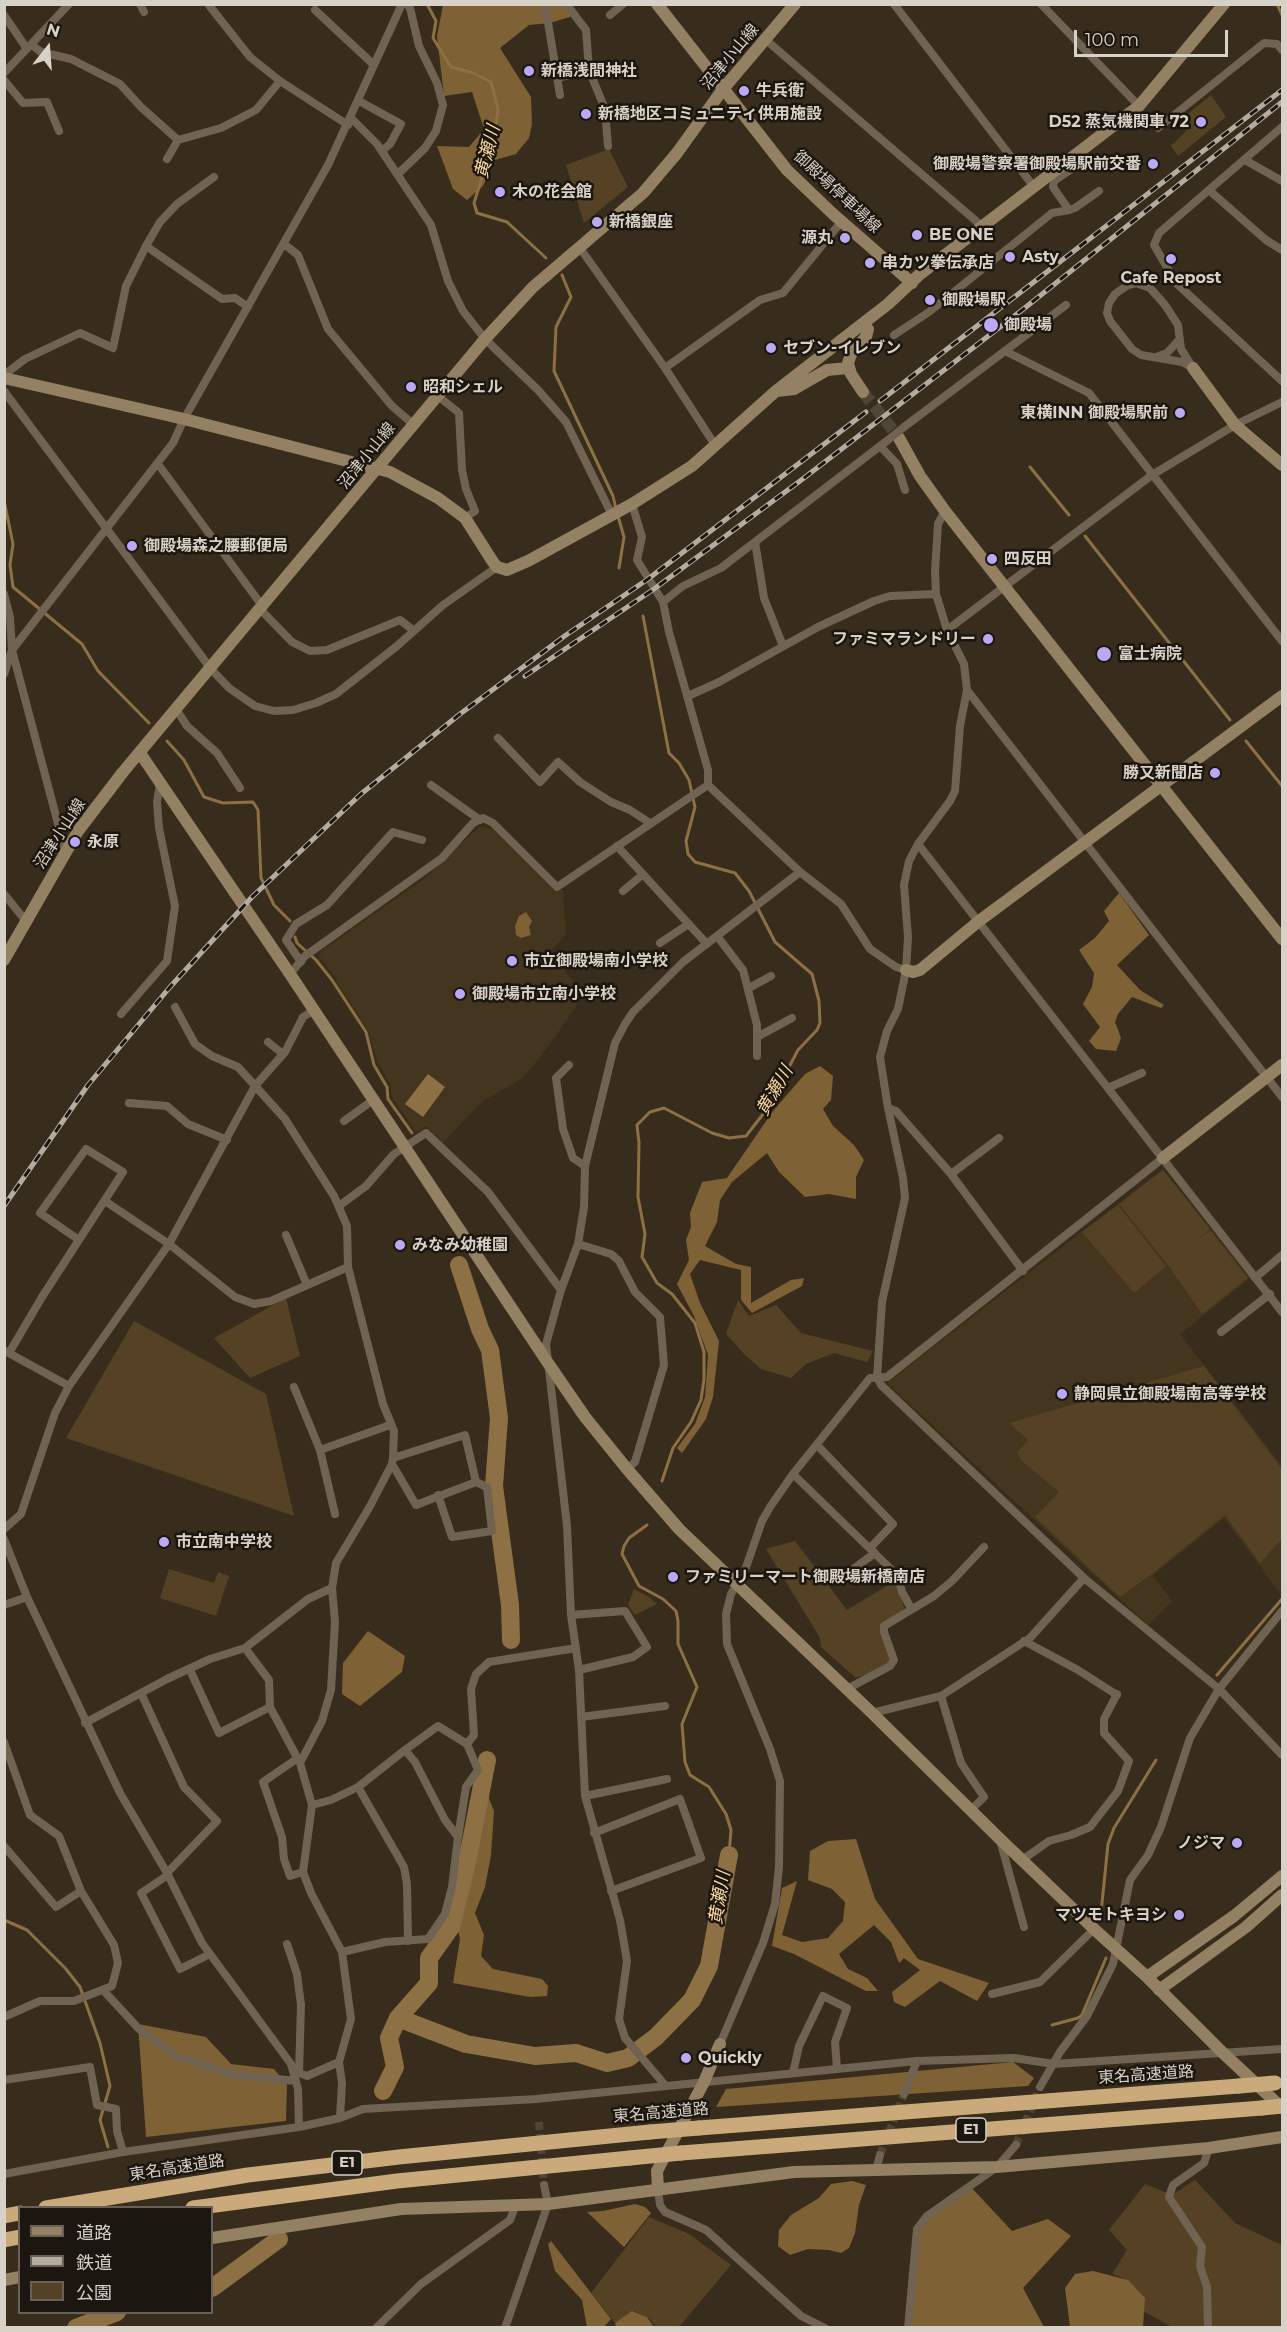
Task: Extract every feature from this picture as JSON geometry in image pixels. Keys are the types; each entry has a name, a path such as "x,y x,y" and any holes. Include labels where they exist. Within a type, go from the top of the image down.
{"highway":[{"name":"東名高速道路","path":"58,2206 248,2175 399,2157 650,2132 1279,2082"},
{"name":"E1","path":"208,2206 408,2180 681,2153 1282,2107"}],"street":[{"path":"4,73 69,4"},
{"path":"208,4 250,57 280,81 350,122 382,151 431,225 448,281 463,311 485,339 538,390 566,422 612,515"},
{"path":"4,674 12,650 173,442 328,165 350,122 402,4"},
{"path":"398,174 426,148 436,131 443,105 437,83 419,46 407,4"},
{"path":"545,4 560,95"},
{"path":"566,4 586,30 589,70 604,109 608,146"},
{"path":"610,15 623,4"},
{"name":"御殿場停車場線","path":"657,4 787,170 912,283"},
{"name":"沼津小山線","path":"4,960 78,831 176,709 262,609 485,339 533,287 643,193 677,153 723,89 795,4"},
{"path":"894,4 1034,187"},
{"path":"1041,4 1139,106"},
{"path":"4,376 378,468 438,498 465,518 497,567 507,570 629,506 692,466 776,391 869,324 912,283 1139,106 1224,4"},
{"path":"315,6 374,65"},
{"path":"4,15 29,47 71,60 120,84 141,107 178,140"},
{"path":"766,40 983,227"},
{"path":"1158,128 1263,43 1277,44 1282,50"},
{"path":"557,78 589,70"},
{"path":"4,81 23,103 47,102 59,131"},
{"path":"166,159 178,140 221,128 256,110 280,81"},
{"path":"359,100 400,124 390,144 382,151"},
{"path":"1282,127 1159,233 1154,245 1176,283 1282,381"},
{"path":"1245,160 1282,181"},
{"path":"1069,210 1053,187 1054,181 1076,166"},
{"path":"4,376 25,358 80,333 113,348 126,286 160,222 177,204 214,177"},
{"path":"894,335 929,312 1052,213 1075,208 1099,191"},
{"path":"1210,191 1266,240 1282,250"},
{"path":"665,368 760,300 783,293 842,221"},
{"path":"284,244 298,255 328,329 392,406 414,425"},
{"path":"146,246 222,299 235,298 248,307"},
{"path":"580,248 665,368 715,445"},
{"path":"1193,368 1182,362 1152,358 1132,349 1110,321 1107,313 1109,303 1115,294 1128,285 1136,283 1150,288 1178,325 1182,350 1193,368 1235,425 1282,465"},
{"path":"663,602 683,586 721,568 1066,305"},
{"path":"863,392 848,368 851,354 866,337 869,324"},
{"path":"1152,358 1167,353 1179,340"},
{"path":"1005,351 1089,393 1282,641"},
{"path":"776,391 794,389 827,369 848,368"},
{"path":"4,391 211,669 229,688 255,706 274,711 293,710 336,694 397,646 442,605 497,567"},
{"path":"438,396 459,413 462,470 466,489 475,511 465,518"},
{"path":"947,630 1152,475 1235,425 1282,402"},
{"path":"897,435 945,511 1282,939"},
{"path":"880,446 897,464 905,490"},
{"path":"158,464 262,609 292,642 310,651 327,651 400,620 413,630"},
{"path":"900,472 914,465"},
{"path":"290,974 303,959 316,949 442,858 473,823 483,818 494,823 557,887 704,788 708,770 669,632 663,602 637,560 642,537 629,506"},
{"path":"945,511 938,524 936,594 947,630 964,664 968,690 960,726 955,791 951,801 918,844 909,861 904,885 908,937 906,970 898,1010 887,1030 880,1056 905,1198 882,1302 877,1377 881,1385 1084,1578 1220,1689 1282,1755"},
{"path":"755,542 764,598 783,646"},
{"path":"4,594 10,617 12,650 66,850"},
{"path":"688,696 719,682 818,627 874,601 890,596 936,594"},
{"path":"968,690 1282,1096"},
{"path":"704,788 800,872 841,904 870,949 878,956 913,972 920,970 979,921 1282,696"},
{"path":"176,709 187,726 217,753 240,788"},
{"path":"498,738 540,782 558,762 588,787 650,823"},
{"path":"140,753 290,974 548,1363 585,1417 627,1469 680,1529 1000,1839 1148,1977 1222,2052 1282,2107"},
{"path":"121,1014 167,961 175,906 159,828 157,802 160,784"},
{"path":"431,785 480,820"},
{"path":"303,959 286,940 296,924 327,905 393,832 422,840"},
{"path":"918,844 1282,1312"},
{"path":"617,846 687,925 707,944"},
{"path":"665,2085 625,2038 619,2019 627,1961 620,1920 585,1796 579,1670 572,1615 567,1526 546,1344 561,1290 578,1244 584,1207 585,1166 615,1043 625,1024 633,1012 683,962 800,872"},
{"path":"623,891 642,875"},
{"path":"4,894 26,921"},
{"path":"660,943 687,925"},
{"path":"717,936 743,970 757,1025 757,1056"},
{"path":"749,988 771,976"},
{"path":"175,1007 195,1044 212,1056 238,1067 285,1119 339,1206 347,1226 348,1267 367,1345 390,1425 394,1431 392,1461 369,1508 336,1563 332,1588 335,1622 331,1690 322,1721 299,1760 263,1782 282,1837 284,1859 290,1876 303,1872"},
{"path":"5,1528 21,1514 55,1413 69,1386 169,1244 255,1086 283,1054 303,1017 314,1010"},
{"path":"757,1037 792,1018"},
{"path":"268,1041 283,1054"},
{"path":"569,1065 556,1078 563,1129 573,1158 585,1166"},
{"path":"825,2328 801,2316 706,2230 665,2212 660,2205 658,2190 657,2171 704,2082 763,1943 775,1904 779,1867 780,1781 770,1749 727,1644 726,1614 731,1594 744,1573 762,1521 770,1507 870,1378 886,1377 1282,1065"},
{"path":"1108,1088 1142,1073"},
{"path":"344,1122 373,1100"},
{"path":"129,1103 167,1106 188,1124 227,1140"},
{"path":"888,1108 896,1111 951,1174 1023,1270"},
{"path":"339,1206 366,1186 394,1154 426,1133 488,1192 561,1290"},
{"path":"951,1174 999,1138"},
{"path":"69,1386 7,1352 123,1172 86,1149 40,1213 79,1240"},
{"path":"105,1202 169,1244 235,1297 254,1304 271,1301 348,1267"},
{"path":"286,1235 307,1285"},
{"path":"578,1244 611,1254 619,1261 635,1292 660,1317 664,1365 634,1462 627,1469"},
{"path":"1255,1278 1282,1255"},
{"path":"1221,1332 1270,1294"},
{"path":"294,1387 320,1450 335,1514"},
{"path":"320,1450 390,1425"},
{"path":"392,1461 465,1435 476,1482"},
{"path":"817,1445 893,1524 873,1550 845,1575"},
{"path":"392,1461 417,1505 438,1495 476,1482 487,1487 492,1531 452,1537 438,1495"},
{"path":"794,1474 898,1576 902,1592 911,1608"},
{"path":"4,1539 27,1597 120,1793 168,1874 202,1943 291,2064 298,2089 298,2127"},
{"path":"846,1689 890,1666 894,1660 884,1632 885,1626 934,1596 952,1581 984,1547"},
{"path":"872,1713 941,1696 1024,1641 1084,1578"},
{"path":"85,1722 210,1659 245,1648 308,1599 332,1588"},
{"path":"4,1605 27,1597"},
{"path":"572,1615 625,1611 647,1647 633,1657 579,1670"},
{"path":"1040,2087 1060,2052 1087,2016 1113,1964 1130,1880 1148,1855 1161,1827 1190,1738 1220,1689 1282,1611"},
{"path":"1022,1860 1049,1841 1090,1827 1118,1791 1129,1761 1104,1732 1104,1719 1117,1694 1024,1641"},
{"path":"245,1648 269,1680 270,1707 299,1760 312,1805 303,1872 311,1893 342,1952 351,2019 339,2062 342,2083 340,2118"},
{"path":"466,1744 474,1735 471,1689 476,1674 489,1662 576,1648"},
{"path":"190,1670 219,1733 270,1707"},
{"path":"141,1693 184,1787 217,1821 168,1874 141,1893 180,1969 210,1954"},
{"path":"941,1696 961,1762 984,1797 971,1810"},
{"path":"581,1717 665,1706"},
{"path":"312,1805 331,1800 358,1786 438,1726 466,1744 478,1770 466,1787 452,1887 445,1914 428,1939 385,1942 342,1952"},
{"path":"4,1742 30,1815 59,1836 81,1891 114,1945 118,1963 112,1986 74,2001 40,2001 4,2017"},
{"path":"405,1750 415,1762 445,1820 458,1837"},
{"path":"585,1796 667,1779"},
{"path":"358,1786 404,1867 407,1884 408,1941"},
{"path":"594,1833 680,1799 701,1858 611,1891"},
{"path":"1000,1839 1024,1927"},
{"path":"4,1846 56,1906 81,1891"},
{"path":"1148,1977 1234,1916 1282,1876"},
{"path":"1159,1990 1246,1927 1282,1895"},
{"path":"992,1994 1040,1982 1094,1929"},
{"path":"287,1944 297,1974 301,2005 299,2073 307,2076 339,2062"},
{"path":"103,1990 139,2029 176,2056 231,2074 296,2081"},
{"path":"793,2073 799,2046 823,1996 847,2008 835,2042 837,2069"},
{"path":"4,2174 123,2152 298,2127 340,2118 363,2109 536,2098 917,2061 1014,2058 1053,2064 1282,2049"},
{"path":"904,2094 917,2061"},
{"path":"4,2080 90,2067 97,2105 116,2109 117,2132 123,2152"},
{"path":"213,2238 400,2209 548,2204 794,2172 997,2167 1209,2148 1282,2137"},
{"path":"908,2328 917,2229 927,2216 997,2167 1016,2145"},
{"path":"1208,2328 1207,2287 1200,2266 1202,2247 1169,2197 1173,2186 1204,2163 1209,2148"},
{"path":"876,2170 880,2155"},
{"path":"504,2328 548,2204 544,2185"},
{"path":"376,2328 421,2284 510,2220 516,2204"},
{"path":"801,2316 802,2328"}],"shaded area":[{"path":"443,5 572,5 579,14 550,23 529,25 500,48 531,97 532,124 529,138 516,154 495,160 483,186 467,200 453,189 437,146 469,147 484,129 472,92 444,96 437,36"},
{"name":"御殿場市立南小学校","path":"479,827 494,830 554,890 563,890 566,934 550,952 573,981 577,1005 523,1078 483,1101 443,1143 427,1126 416,1133 392,1097 390,1083 378,1063 367,1029 337,983 337,979 319,957 321,951 424,879"},
{"path":"1119,893 1149,935 1117,965 1140,990 1164,1005 1161,1008 1132,997 1118,1014 1115,1022 1121,1038 1116,1051 1096,1049 1089,1041 1100,1027 1083,1004 1092,987 1094,973 1079,950 1095,938 1109,921 1104,911"},
{"path":"526,912 532,921 529,927 531,935 521,938 516,935 515,926 519,916"},
{"path":"820,1066 833,1076 831,1100 823,1109 833,1126 854,1145 864,1160 856,1177 856,1199 829,1194 805,1197 779,1172 767,1153 732,1182 720,1200 717,1222 705,1246 736,1264 751,1267 751,1303 791,1280 804,1278 802,1286 752,1313 741,1300 741,1270 700,1260 690,1274 700,1303 719,1341 713,1397 706,1419 682,1453 677,1448 695,1424 705,1397 708,1355 694,1316 677,1284 689,1260 686,1240 691,1227 690,1213 702,1182 727,1178 773,1111 805,1074"},
{"path":"428,1074 445,1087 423,1117 405,1104"},
{"name":"静岡県立御殿場南高等学校","path":"1163,1169 1250,1278 1180,1334 1282,1466 1282,1591 1279,1592 1224,1518 1153,1575 1172,1601 1148,1625 887,1383"},
{"path":"368,1631 405,1656 402,1672 360,1706 342,1694 343,1663"},
{"path":"486,1791 494,1811 491,1855 485,1887 475,1913 484,1935 481,1956 493,1969 542,1979 548,1986 547,1996 530,1997 453,1983 460,1939 456,1921"},
{"path":"856,1839 875,1899 918,1959 989,1983 977,2001 940,1981 905,2007 894,2002 892,1992 920,1970 904,1958 899,1963 891,1942 874,1925 839,1954 848,1969 867,1978 878,1991 866,1991 794,1954 772,1946 782,1888 797,1881 782,1935 802,1942 828,1938 843,1921 845,1902 832,1889 808,1880 810,1851 828,1841"},
{"path":"138,2024 206,2037 231,2064 274,2069 287,2085 286,2121 146,2137"},
{"path":"1013,2062 1034,2078 1028,2086 716,2107 726,2089"},
{"path":"852,2181 866,2185 859,2205 855,2233 849,2248 841,2253 808,2249 790,2255 778,2246 779,2230 791,2215 819,2198 831,2184"},
{"path":"969,2185 1012,2231 1048,2219 1071,2236 1023,2288 1044,2327 908,2328 921,2224"},
{"path":"635,2204 645,2207 651,2213 624,2247 587,2212 603,2211"},
{"path":"551,2241 611,2319 604,2327 587,2327 582,2300 555,2271 548,2244"},
{"path":"1093,2271 1128,2280 1145,2298 1143,2327 1070,2327 1065,2288 1075,2274"},
{"path":"632,2311 647,2317 654,2327 616,2327 615,2323"}],"green space":[{"path":"1211,95 1226,117 1178,156 1171,146 1186,131 1179,121"},
{"path":"609,149 628,187 584,223 566,165"},
{"path":"1163,1170 1210,1229 1189,1247 1210,1230 1248,1278 1202,1314 1168,1265 1119,1204"},
{"path":"1118,1205 1166,1266 1134,1293 1082,1232"},
{"path":"286,1298 300,1356 250,1378 214,1338"},
{"path":"738,1300 749,1316 776,1305 801,1333 873,1351 867,1362 834,1353 806,1364 791,1378 761,1369 726,1334"},
{"path":"134,1321 266,1394 294,1516 66,1438"},
{"path":"1204,1366 1282,1469 1282,1539 1260,1563 1225,1515 1120,1597 1035,1517 1059,1492 1023,1462 1017,1453 1028,1440 1009,1423"},
{"path":"795,1541 847,1610 895,1581 905,1609 884,1632 891,1660 886,1668 856,1678 821,1647 820,1638 766,1549"},
{"path":"169,1569 214,1583 218,1572 229,1576 216,1616 160,1598"},
{"path":"634,1589 657,1604 635,1615 628,1605"},
{"path":"1195,2180 1235,2223 1282,2245 1282,2326 1280,2328 1172,2327 1143,2311 1126,2279 1112,2274 1127,2250 1109,2230 1145,2184 1172,2195"},
{"path":"649,2217 689,2234 731,2265 679,2327 656,2327 648,2317 633,2311 615,2323 591,2293"}],"waterway":[{"name":"黄瀬川","path":"427,4 436,21 433,38 451,67 473,73 491,82 498,109 493,143 474,203 477,213 507,222 546,258"},
{"path":"1277,4 1282,15"},
{"name":"黄瀬川","path":"562,275 571,297 556,327 554,371 613,496 616,509"},
{"path":"1030,467 1069,515"},
{"path":"4,500 13,544 10,565 13,587 82,644 98,671 149,723"},
{"name":"黄瀬川","path":"618,516 624,537 619,568"},
{"path":"1085,536 1230,720"},
{"name":"黄瀬川","path":"643,616 669,753 679,763 689,780 695,807 686,841 688,854 695,862 735,873 749,891 775,942 812,974 819,1001 820,1023 817,1030 798,1050 767,1109 746,1136 729,1138 712,1133 664,1108 650,1112 637,1125 638,1197 645,1234 642,1257 657,1283 672,1294 695,1323 704,1352 701,1400 691,1422 673,1448 662,1481"},
{"path":"167,741 184,760 204,797 223,803 253,802 258,810 261,878 274,905 290,921"},
{"path":"1246,741 1282,786"},
{"path":"295,937 297,943 316,960 332,980 366,1032 374,1065 387,1087 388,1099 412,1133"},
{"name":"黄瀬川","path":"459,1265 480,1329 490,1350 499,1418 494,1486 510,1605 511,1640"},
{"name":"黄瀬川","path":"647,1525 629,1538 622,1554 639,1586 663,1599 676,1611 678,1644 697,1687 682,1724 685,1762 690,1775 709,1787 726,1814 731,1830 729,1855"},
{"path":"1217,1675 1282,1599"},
{"name":"黄瀬川","path":"383,2091 395,2067 389,2038 398,2018 429,1983 429,1958 451,1927 466,1867 487,1760"},
{"path":"1101,1913 1108,1844 1114,1828 1156,1760"},
{"name":"黄瀬川","path":"398,2018 466,2044 535,2056 576,2053 607,2063 628,2058 656,2037 692,2000 709,1966 729,1855"},
{"path":"4,1920 27,1930 66,1969 80,1987 100,2043 110,2086 100,2120 108,2147"},
{"path":"1052,2025 1082,2015 1106,1958"},
{"name":"黄瀬川","path":"213,2287 279,2239"},
{"name":"黄瀬川","path":"76,2328 112,2314"}],"tunnel":[{"path":"863,392 899,438"},
{"path":"1016,2145 1040,2087"},
{"path":"880,2155 904,2094"},
{"path":"539,2122 544,2185"}],"railway":[{"path":"880,401 1282,90"},
{"path":"525,676 654,589 800,481 1026,307 1282,102"},
{"path":"4,1206 88,1085 170,987 252,897 361,794 460,714 566,635 648,579 866,412"}],"place":[{"name":"新橋浅間神社","path":"529,71"},
{"name":"牛兵衛","path":"744,91"},
{"name":"新橋地区コミュニティ供用施設","path":"586,114"},
{"name":"D52 蒸気機関車 72","path":"1201,122"},
{"name":"御殿場警察署御殿場駅前交番","path":"1153,164"},
{"name":"木の花会館","path":"500,192"},
{"name":"新橋銀座","path":"597,222"},
{"name":"BE ONE","path":"917,235"},
{"name":"源丸","path":"845,238"},
{"name":"Asty","path":"1010,257"},
{"name":"Cafe Repost","path":"1171,259"},
{"name":"串カツ拳伝承店","path":"870,263"},
{"name":"御殿場駅","path":"930,300"},
{"name":"御殿場","path":"991,325"},
{"name":"セブン-イレブン","path":"771,348"},
{"name":"昭和シェル","path":"411,387"},
{"name":"東横INN 御殿場駅前","path":"1180,413"},
{"name":"御殿場森之腰郵便局","path":"132,546"},
{"name":"四反田","path":"992,559"},
{"name":"ファミマランドリー","path":"988,639"},
{"name":"富士病院","path":"1104,654"},
{"name":"勝又新聞店","path":"1215,773"},
{"name":"永原","path":"75,842"},
{"name":"市立御殿場南小学校","path":"512,961"},
{"name":"御殿場市立南小学校","path":"460,994"},
{"name":"みなみ幼稚園","path":"400,1245"},
{"name":"静岡県立御殿場南高等学校","path":"1062,1394"},
{"name":"市立南中学校","path":"164,1542"},
{"name":"ファミリーマート御殿場新橋南店","path":"673,1577"},
{"name":"ノジマ","path":"1237,1843"},
{"name":"マツモトキヨシ","path":"1179,1915"},
{"name":"Quickly","path":"686,2058"}]}
